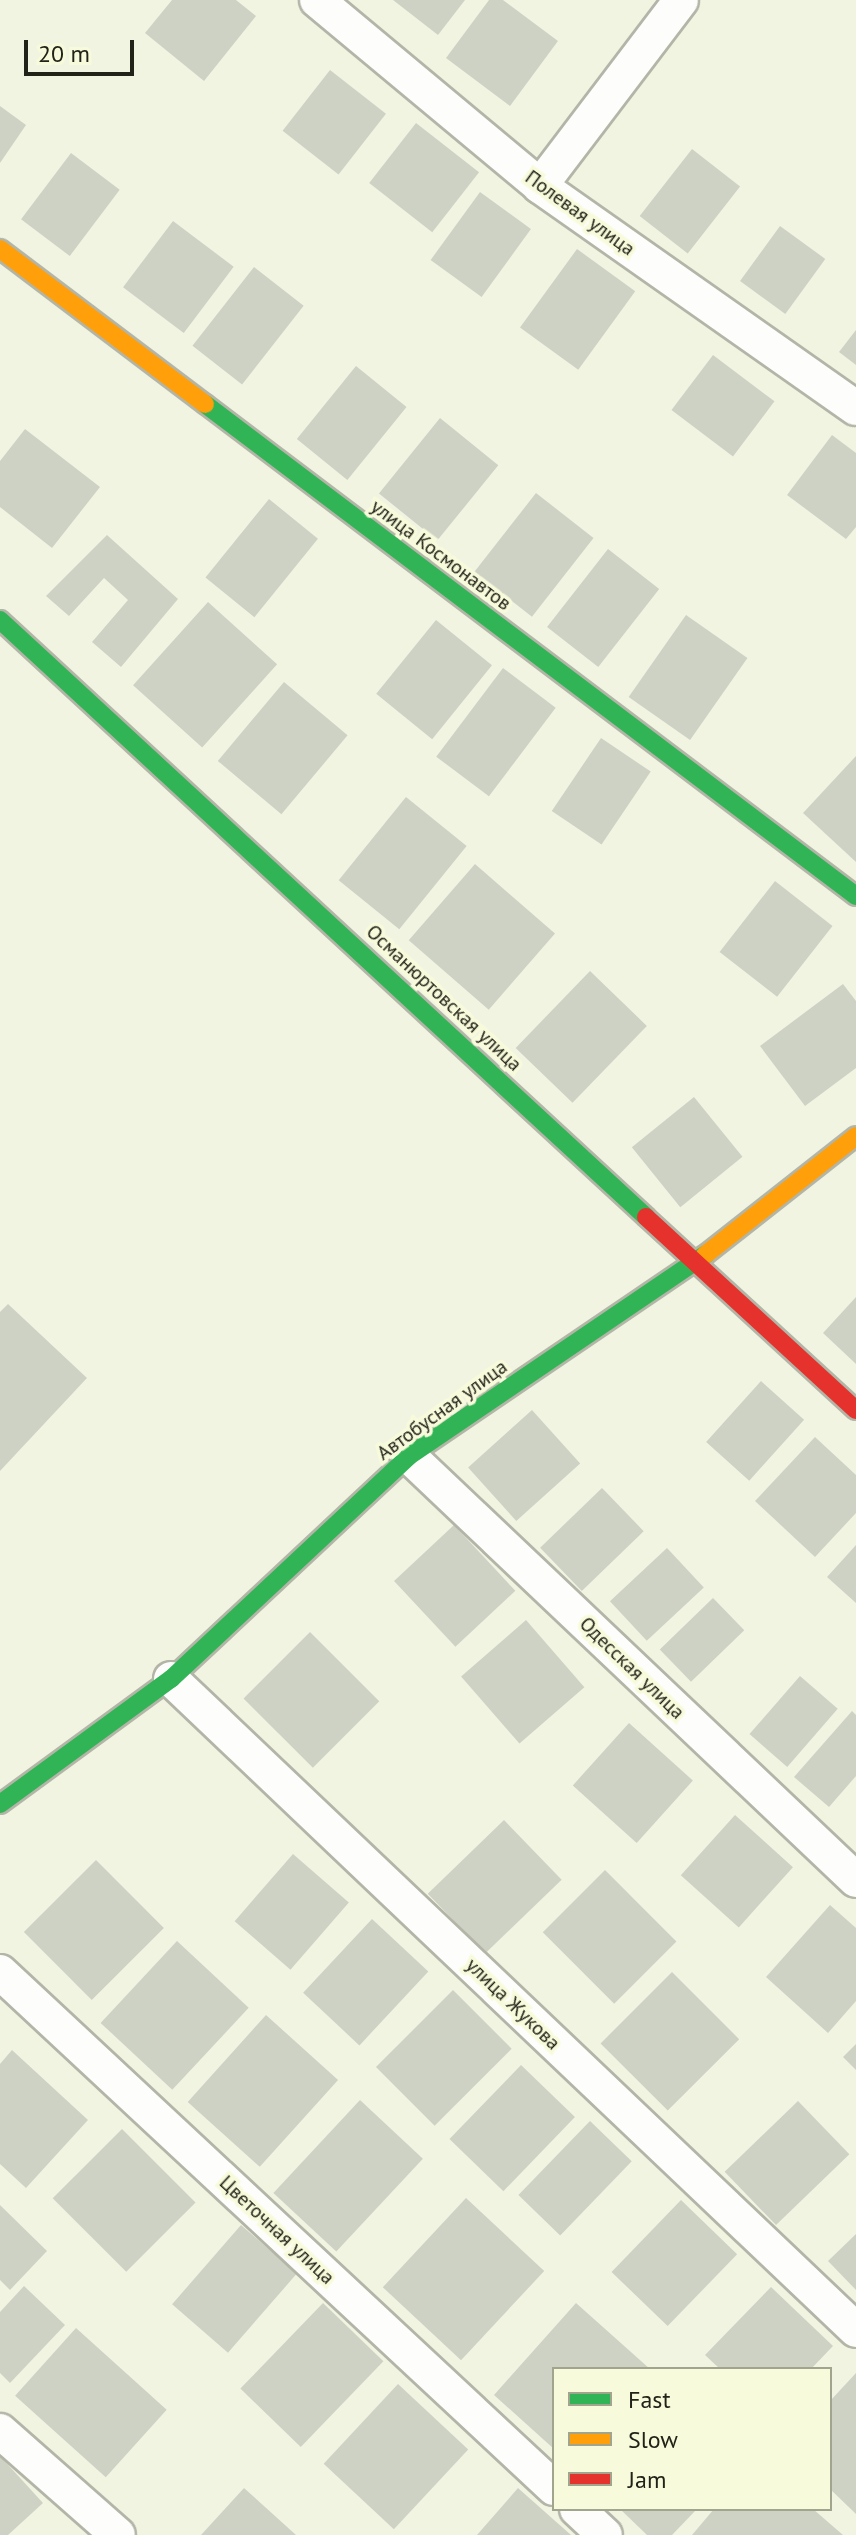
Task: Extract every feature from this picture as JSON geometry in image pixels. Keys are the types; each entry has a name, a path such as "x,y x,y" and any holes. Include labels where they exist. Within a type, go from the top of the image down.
{"street":[{"name":"Полевая улица","path":"317,0 540,186 856,408"},
{"path":"540,186 681,0"},
{"name":"улица Космонавтов","path":"0,249 856,896"},
{"name":"Османюртовская улица","path":"0,620 856,1410"},
{"name":"Автобусная улица","path":"0,1804 171,1679 409,1456 697,1261 856,1136"},
{"name":"Одесская улица","path":"409,1456 856,1880"},
{"name":"улица Жукова","path":"171,1679 856,2330"},
{"name":"Цветочная улица","path":"0,1972 552,2486"},
{"path":"0,2431 118,2535"},
{"path":"579,2511 605,2535"}],"building":[{"path":"172,0 236,0 256,16 204,81 145,33"},
{"path":"393,0 465,0 438,35"},
{"path":"489,0 503,0 558,41 510,106 446,58"},
{"path":"330,70 386,114 339,174 283,131"},
{"path":"0,106 26,125 0,163"},
{"path":"416,123 479,172 432,232 369,183"},
{"path":"692,149 740,187 688,254 640,216"},
{"path":"71,153 120,190 70,256 21,219"},
{"path":"480,192 531,229 482,297 431,260"},
{"path":"173,221 234,267 184,333 123,287"},
{"path":"780,226 825,259 785,314 740,281"},
{"path":"577,249 635,291 578,370 520,327"},
{"path":"254,267 304,306 242,385 192,346"},
{"path":"856,330 856,365 839,352"},
{"path":"713,355 774,401 733,456 671,410"},
{"path":"356,366 407,407 347,480 297,439"},
{"path":"440,418 498,465 437,541 379,493"},
{"path":"25,429 100,487 52,548 0,507 0,461"},
{"path":"832,435 856,453 856,527 846,539 787,495"},
{"path":"536,493 594,538 532,617 474,572"},
{"path":"269,499 318,539 254,617 205,577"},
{"path":"107,535 178,599 121,667 92,642 128,600 104,578 69,616 46,596"},
{"path":"608,549 659,589 598,667 547,627"},
{"path":"208,602 277,664 202,747 133,685"},
{"path":"686,615 747,658 690,740 629,697"},
{"path":"436,620 492,665 432,739 376,694"},
{"path":"503,668 556,708 489,796 436,757"},
{"path":"284,682 348,735 281,814 218,761"},
{"path":"601,738 651,772 602,845 552,811"},
{"path":"856,756 856,862 803,813"},
{"path":"406,797 467,846 399,929 339,880"},
{"path":"475,864 555,934 489,1010 409,940"},
{"path":"775,881 833,926 777,997 720,952"},
{"path":"590,971 647,1026 572,1103 516,1048"},
{"path":"843,984 856,1001 856,1068 805,1106 760,1046"},
{"path":"694,1097 742,1157 680,1207 632,1147"},
{"path":"856,1297 856,1364 823,1333"},
{"path":"8,1304 87,1378 0,1471 0,1312"},
{"path":"761,1381 804,1420 749,1481 706,1442"},
{"path":"532,1410 580,1464 516,1521 468,1468"},
{"path":"815,1437 856,1475 856,1513 815,1557 755,1501"},
{"path":"602,1488 644,1531 582,1591 540,1548"},
{"path":"454,1525 515,1591 455,1647 394,1581"},
{"path":"856,1545 856,1603 827,1577"},
{"path":"667,1548 704,1587 647,1641 610,1601"},
{"path":"713,1598 744,1630 691,1682 660,1649"},
{"path":"526,1620 584,1687 519,1744 461,1676"},
{"path":"310,1632 379,1701 313,1768 244,1698"},
{"path":"800,1676 838,1709 787,1767 749,1734"},
{"path":"852,1711 856,1715 856,1776 829,1807 794,1777"},
{"path":"629,1723 693,1781 637,1843 573,1785"},
{"path":"735,1815 793,1867 739,1927 681,1875"},
{"path":"504,1820 562,1880 485,1953 428,1894"},
{"path":"293,1854 349,1903 290,1970 235,1921"},
{"path":"96,1860 164,1928 92,2000 24,1932"},
{"path":"605,1870 676,1941 614,2004 543,1932"},
{"path":"830,1905 856,1928 856,2001 828,2033 766,1977"},
{"path":"372,1919 428,1972 359,2045 303,1993"},
{"path":"177,1941 249,2008 172,2090 101,2023"},
{"path":"672,1972 739,2039 668,2111 601,2043"},
{"path":"453,1990 512,2049 435,2126 376,2067"},
{"path":"266,2015 338,2080 260,2167 188,2102"},
{"path":"856,2044 856,2070 843,2057"},
{"path":"12,2050 88,2120 26,2188 0,2164 0,2064"},
{"path":"521,2065 575,2117 503,2191 449,2139"},
{"path":"360,2100 423,2159 336,2252 273,2193"},
{"path":"798,2101 849,2154 776,2225 725,2172"},
{"path":"590,2121 632,2161 560,2235 518,2195"},
{"path":"122,2129 196,2203 126,2272 53,2198"},
{"path":"466,2198 544,2271 461,2360 383,2287"},
{"path":"681,2200 737,2254 668,2326 612,2272"},
{"path":"0,2205 47,2251 10,2290 0,2280"},
{"path":"241,2225 297,2274 228,2353 172,2304"},
{"path":"856,2234 856,2290 828,2261"},
{"path":"24,2286 65,2325 10,2383 0,2373 0,2312"},
{"path":"771,2287 833,2346 813,2367 718,2367 705,2355"},
{"path":"323,2303 383,2361 301,2447 240,2389"},
{"path":"576,2303 648,2367 552,2367 552,2447 494,2395"},
{"path":"76,2328 167,2410 106,2477 15,2396"},
{"path":"856,2373 856,2514 832,2491 832,2399"},
{"path":"398,2384 468,2449 394,2529 324,2464"},
{"path":"0,2456 43,2503 8,2535 0,2535"},
{"path":"244,2488 296,2535 201,2535"},
{"path":"518,2488 571,2535 477,2535"},
{"path":"622,2511 695,2511 672,2535 647,2535"},
{"path":"712,2511 815,2511 843,2535 692,2535"}],"traffic: fast":[{"path":"205,404 856,896"},
{"path":"0,620 646,1217"},
{"path":"0,1804 171,1679 409,1456 705,1255"}],"traffic: slow":[{"path":"0,249 205,404"},
{"path":"705,1255 856,1136"}],"traffic: jam":[{"path":"646,1217 856,1410"}]}
